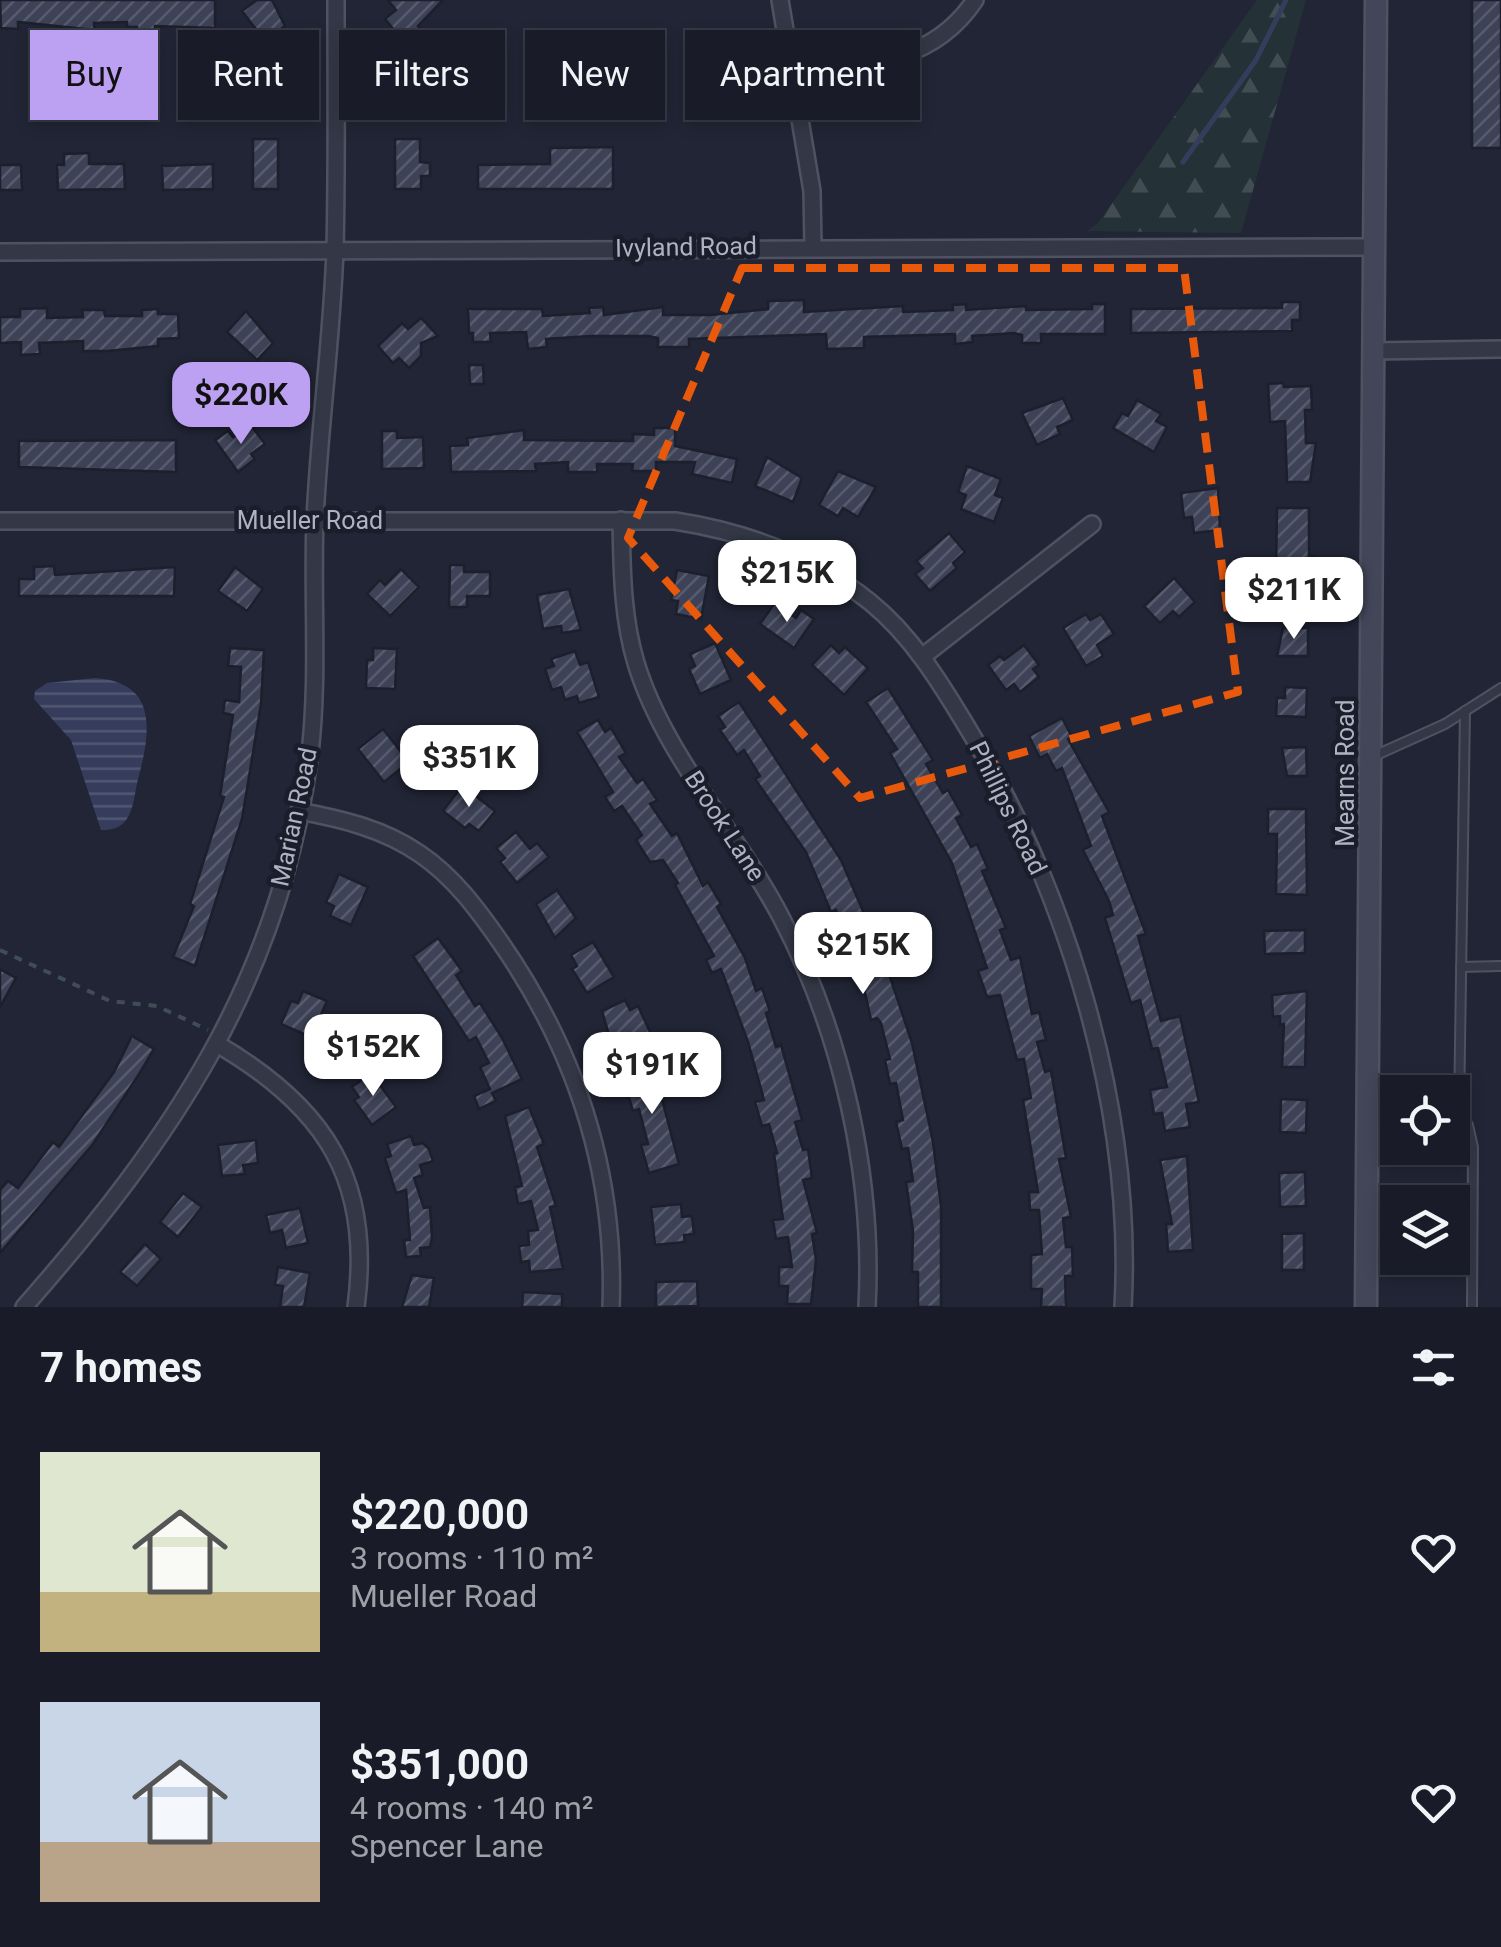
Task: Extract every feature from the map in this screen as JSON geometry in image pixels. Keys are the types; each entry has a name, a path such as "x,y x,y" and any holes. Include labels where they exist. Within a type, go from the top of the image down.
{"street":[{"name":"Marian Road","path":"24,1307 151,1154 219,1040 262,941 300,811 315,694 315,521 335,251 336,0"},
{"path":"780,0 784,30"},
{"path":"920,51 948,34 975,0"},
{"name":"Mearns Road","path":"1366,1307 1376,0"},
{"path":"799,120 812,190 813,246"},
{"name":"Ivyland Road","path":"0,252 813,246 1372,247"},
{"path":"1372,351 1501,348"},
{"name":"Mueller Road","path":"0,521 620,520"},
{"name":"Phillips Road","path":"620,520 676,521 721,528 794,555 872,603 922,658 1006,798 1032,852 1076,970 1114,1142 1123,1307"},
{"name":"Brook Lane","path":"620,520 623,598 644,688 680,756 750,858 784,922 831,1040 857,1158 866,1307"},
{"path":"922,658 1092,524"},
{"path":"300,811 373,829 420,854 469,898 516,965 560,1042 596,1142 608,1213 611,1307"},
{"path":"219,1040 282,1088 317,1125 340,1162 357,1212 361,1242 356,1307"}],"lane":[{"path":"1370,758 1465,712 1501,688"},
{"path":"1460,1075 1465,712"},
{"path":"1461,967 1501,966"},
{"path":"1367,1082 1380,1082"},
{"path":"1470,1140 1472,1307"}],"path":[{"path":"0,950 110,1000 157,1006 219,1040"}],"highlighted area":[{"path":"742,268 1184,268 1238,692 860,798 628,538"}],"green space":[{"path":"1257,0 1306,0 1241,233 1087,231 1098,223"}],"water":[{"path":"95,678 130,689 140,699 147,727 130,813 120,826 105,830 101,830 71,740 34,699 35,691 47,683"}],"building":[{"path":"0,0 215,0 215,28 155,26 155,30 138,30 127,27 127,22 94,23 94,30 18,22 18,29 1,28"},
{"path":"257,0 272,0 285,26 280,30 257,30 242,11"},
{"path":"388,0 443,0 418,26 422,30 394,30 385,19 396,10"},
{"path":"1472,0 1501,0 1501,148 1472,148"},
{"path":"253,139 278,139 278,189 253,189"},
{"path":"395,139 420,139 420,162 430,163 430,176 421,176 421,189 395,189"},
{"path":"613,147 613,189 478,189 478,165 550,164 550,148"},
{"path":"89,153 89,164 124,164 125,189 58,190 57,165 64,165 64,154"},
{"path":"213,164 213,189 163,190 162,166"},
{"path":"0,165 21,165 22,190 0,190"},
{"path":"804,300 804,312 903,306 903,312 953,310 953,305 966,304 966,310 1026,306 1026,310 1092,309 1092,304 1105,304 1105,334 1041,334 1041,343 1022,343 1022,335 1014,333 972,336 973,342 955,344 955,334 864,337 864,348 827,349 826,334 689,339 689,347 658,347 658,338 648,336 591,336 546,339 547,347 528,349 526,332 490,333 491,342 473,342 473,333 469,333 468,309 542,309 543,316 590,313 589,308 603,307 604,315 663,307 663,315 710,315 768,309 768,301"},
{"path":"1282,302 1300,302 1300,320 1292,320 1292,331 1131,333 1131,309 1282,308"},
{"path":"47,308 47,318 83,317 82,310 104,310 105,316 142,316 142,310 158,309 158,314 178,314 179,338 158,339 158,346 108,351 83,351 83,341 39,343 40,354 21,355 21,342 0,343 0,317 20,317 20,309"},
{"path":"246,311 273,343 257,360 227,332"},
{"path":"421,318 438,336 421,343 421,356 409,368 399,358 393,363 378,346 402,323 408,329"},
{"path":"469,365 483,365 484,384 470,384"},
{"path":"1283,383 1284,387 1311,386 1312,410 1305,410 1306,443 1316,443 1310,482 1287,482 1285,421 1270,422 1268,384"},
{"path":"1063,398 1073,420 1057,427 1060,434 1037,445 1022,413"},
{"path":"1137,400 1161,414 1156,421 1167,427 1154,452 1113,428 1122,413 1128,416"},
{"path":"250,424 265,444 251,454 255,459 238,472 215,440 228,431 233,437"},
{"path":"654,428 675,428 675,446 737,459 732,483 692,474 695,462 656,462 656,471 632,471 633,464 597,464 597,472 568,472 568,462 535,464 536,471 451,472 450,446 468,445 467,438 524,430 524,440 633,441 633,434 654,435"},
{"path":"382,431 397,431 397,438 423,437 424,468 382,469"},
{"path":"176,440 176,472 19,467 19,441"},
{"path":"767,457 802,478 793,502 755,486"},
{"path":"967,466 1001,479 995,495 1003,498 994,522 961,509 966,495 958,492"},
{"path":"838,471 876,487 858,517 843,508 838,516 819,505"},
{"path":"1218,488 1220,530 1194,533 1192,517 1184,518 1181,493"},
{"path":"1277,508 1309,508 1309,556 1315,556 1316,570 1309,571 1310,595 1282,596 1281,573 1276,573"},
{"path":"949,533 965,552 953,563 957,568 930,591 915,574 923,568 916,561"},
{"path":"450,565 464,565 464,572 490,572 490,596 467,596 467,607 449,607"},
{"path":"54,566 55,575 175,567 174,596 19,596 19,579 34,579 34,567"},
{"path":"235,567 263,589 247,611 218,591"},
{"path":"401,569 419,587 390,616 367,594 380,580 385,585"},
{"path":"677,570 709,576 701,619 676,614 678,601 671,600"},
{"path":"1174,578 1195,602 1179,617 1173,611 1160,623 1144,606"},
{"path":"569,589 581,630 562,633 561,626 543,629 537,595"},
{"path":"775,603 796,618 801,610 814,619 794,648 760,624"},
{"path":"1086,614 1090,620 1101,614 1114,634 1097,645 1103,656 1086,666 1063,628"},
{"path":"1283,628 1308,628 1308,656 1277,656"},
{"path":"715,643 731,680 700,694 689,669 695,666 690,654"},
{"path":"831,645 839,653 845,647 868,668 844,695 812,665"},
{"path":"1024,645 1039,665 1033,669 1039,677 1020,692 1014,684 1006,690 988,665 1000,656 1004,660"},
{"path":"230,648 264,650 261,704 242,819 195,966 173,957 194,906 190,904 224,797 220,796 233,715 223,713 225,700 239,702 241,667 228,666"},
{"path":"373,648 397,649 395,689 366,688 367,660 373,660"},
{"path":"575,651 580,665 588,662 599,697 579,703 577,696 565,700 561,687 552,690 545,669 554,666 551,659"},
{"path":"1285,687 1307,688 1306,717 1276,716 1277,698 1285,698"},
{"path":"888,688 933,760 926,764 962,815 956,818 971,847 977,844 988,869 982,871 1006,928 1000,930 1011,960 1020,957 1032,1014 1039,1012 1046,1040 1037,1042 1045,1072 1051,1070 1066,1158 1059,1159 1071,1217 1063,1218 1066,1247 1072,1247 1073,1276 1065,1276 1066,1307 1041,1307 1042,1289 1031,1289 1031,1255 1042,1254 1039,1210 1030,1210 1029,1192 1038,1192 1023,1100 1031,1098 1024,1059 1017,1060 1000,995 987,997 978,971 987,968 952,863 890,753 897,749 866,702"},
{"path":"739,702 841,860 872,932 883,928 892,952 883,956 912,1043 933,1142 941,1206 941,1307 918,1307 918,1272 912,1272 913,1231 906,1182 913,1181 908,1148 902,1149 896,1122 903,1120 896,1083 890,1084 885,1060 890,1059 881,1023 877,1018 871,1020 859,965 853,967 836,910 831,912 806,852 755,779 760,776 744,750 737,755 720,730 725,727 718,716"},
{"path":"1062,718 1072,737 1068,739 1109,812 1102,816 1146,934 1138,936 1161,1021 1180,1016 1199,1102 1186,1104 1190,1127 1165,1131 1162,1113 1154,1114 1150,1090 1167,1087 1158,1048 1152,1049 1140,1000 1131,1003 1105,918 1113,915 1109,901 1083,850 1091,846 1062,768 1056,771 1047,754 1040,758 1029,736"},
{"path":"598,720 605,732 611,728 626,753 619,757 637,783 643,779 657,800 650,804 672,836 677,833 703,886 708,882 745,958 756,991 762,988 776,1047 781,1045 802,1120 795,1122 803,1150 808,1149 812,1178 803,1180 817,1233 812,1234 816,1260 811,1304 787,1304 788,1286 779,1286 779,1267 792,1267 788,1237 776,1239 773,1220 783,1219 774,1154 777,1153 769,1124 762,1126 755,1102 764,1100 748,1042 721,969 712,973 706,960 714,956 675,885 678,883 663,860 650,862 636,840 642,835 622,806 614,811 605,797 613,792 577,732"},
{"path":"383,729 409,762 384,782 358,749"},
{"path":"1306,747 1307,776 1287,776 1282,748"},
{"path":"459,790 464,795 468,790 495,811 479,831 469,824 465,828 443,811"},
{"path":"1268,809 1306,809 1307,895 1276,894 1277,834 1268,834"},
{"path":"516,832 530,849 537,843 549,857 517,883 500,862 505,858 496,848"},
{"path":"339,874 368,887 351,925 330,916 334,906 326,902"},
{"path":"557,890 576,918 555,938 536,904"},
{"path":"1305,930 1305,953 1265,954 1264,931"},
{"path":"438,938 462,971 456,975 475,1006 480,1003 502,1038 522,1079 492,1093 496,1101 479,1109 474,1096 490,1089 480,1067 489,1063 476,1037 469,1041 413,956"},
{"path":"593,942 614,977 587,993 572,969 577,966 571,955"},
{"path":"0,969 16,978 0,1007"},
{"path":"303,991 327,1001 311,1037 281,1024 291,1001 298,1003"},
{"path":"1307,991 1305,1067 1282,1067 1284,1024 1280,1025 1280,1016 1273,1017 1272,995"},
{"path":"625,1000 630,1010 638,1006 651,1034 613,1049 602,1011"},
{"path":"132,1036 154,1049 141,1071 93,1144 0,1253 0,1190 8,1181 18,1188 53,1142 59,1147 114,1072"},
{"path":"652,1061 679,1164 649,1173 641,1145 648,1144 639,1109 633,1111 625,1084 631,1082 626,1068"},
{"path":"371,1073 396,1107 372,1125 354,1100 359,1097 352,1087"},
{"path":"1281,1099 1307,1100 1306,1133 1280,1132"},
{"path":"529,1107 544,1144 537,1147 556,1206 550,1207 563,1269 530,1272 529,1261 521,1262 519,1246 529,1245 528,1231 538,1230 531,1201 518,1204 515,1187 522,1186 505,1116"},
{"path":"411,1136 414,1145 423,1143 429,1149 433,1161 420,1165 423,1175 414,1178 424,1208 430,1207 432,1238 430,1247 420,1248 421,1256 406,1257 404,1240 410,1240 406,1190 396,1193 385,1158 391,1156 387,1144"},
{"path":"256,1140 258,1163 243,1165 245,1174 222,1176 218,1145"},
{"path":"1187,1156 1193,1250 1168,1252 1166,1224 1172,1224 1160,1160"},
{"path":"1305,1172 1306,1206 1280,1207 1279,1173"},
{"path":"183,1193 202,1207 178,1237 160,1222"},
{"path":"681,1204 682,1217 692,1216 694,1234 684,1235 685,1242 655,1245 651,1207"},
{"path":"300,1208 308,1243 286,1248 282,1230 270,1233 266,1215"},
{"path":"1304,1233 1304,1270 1282,1270 1282,1234"},
{"path":"145,1244 161,1259 137,1286 120,1272"},
{"path":"278,1267 310,1273 304,1307 280,1307 283,1286 275,1285"},
{"path":"412,1275 434,1278 429,1307 402,1307"},
{"path":"697,1281 698,1306 656,1307 656,1282"},
{"path":"523,1292 562,1294 562,1307 522,1307"}],"waterway":[{"path":"1183,162 1256,60 1286,0"}]}
